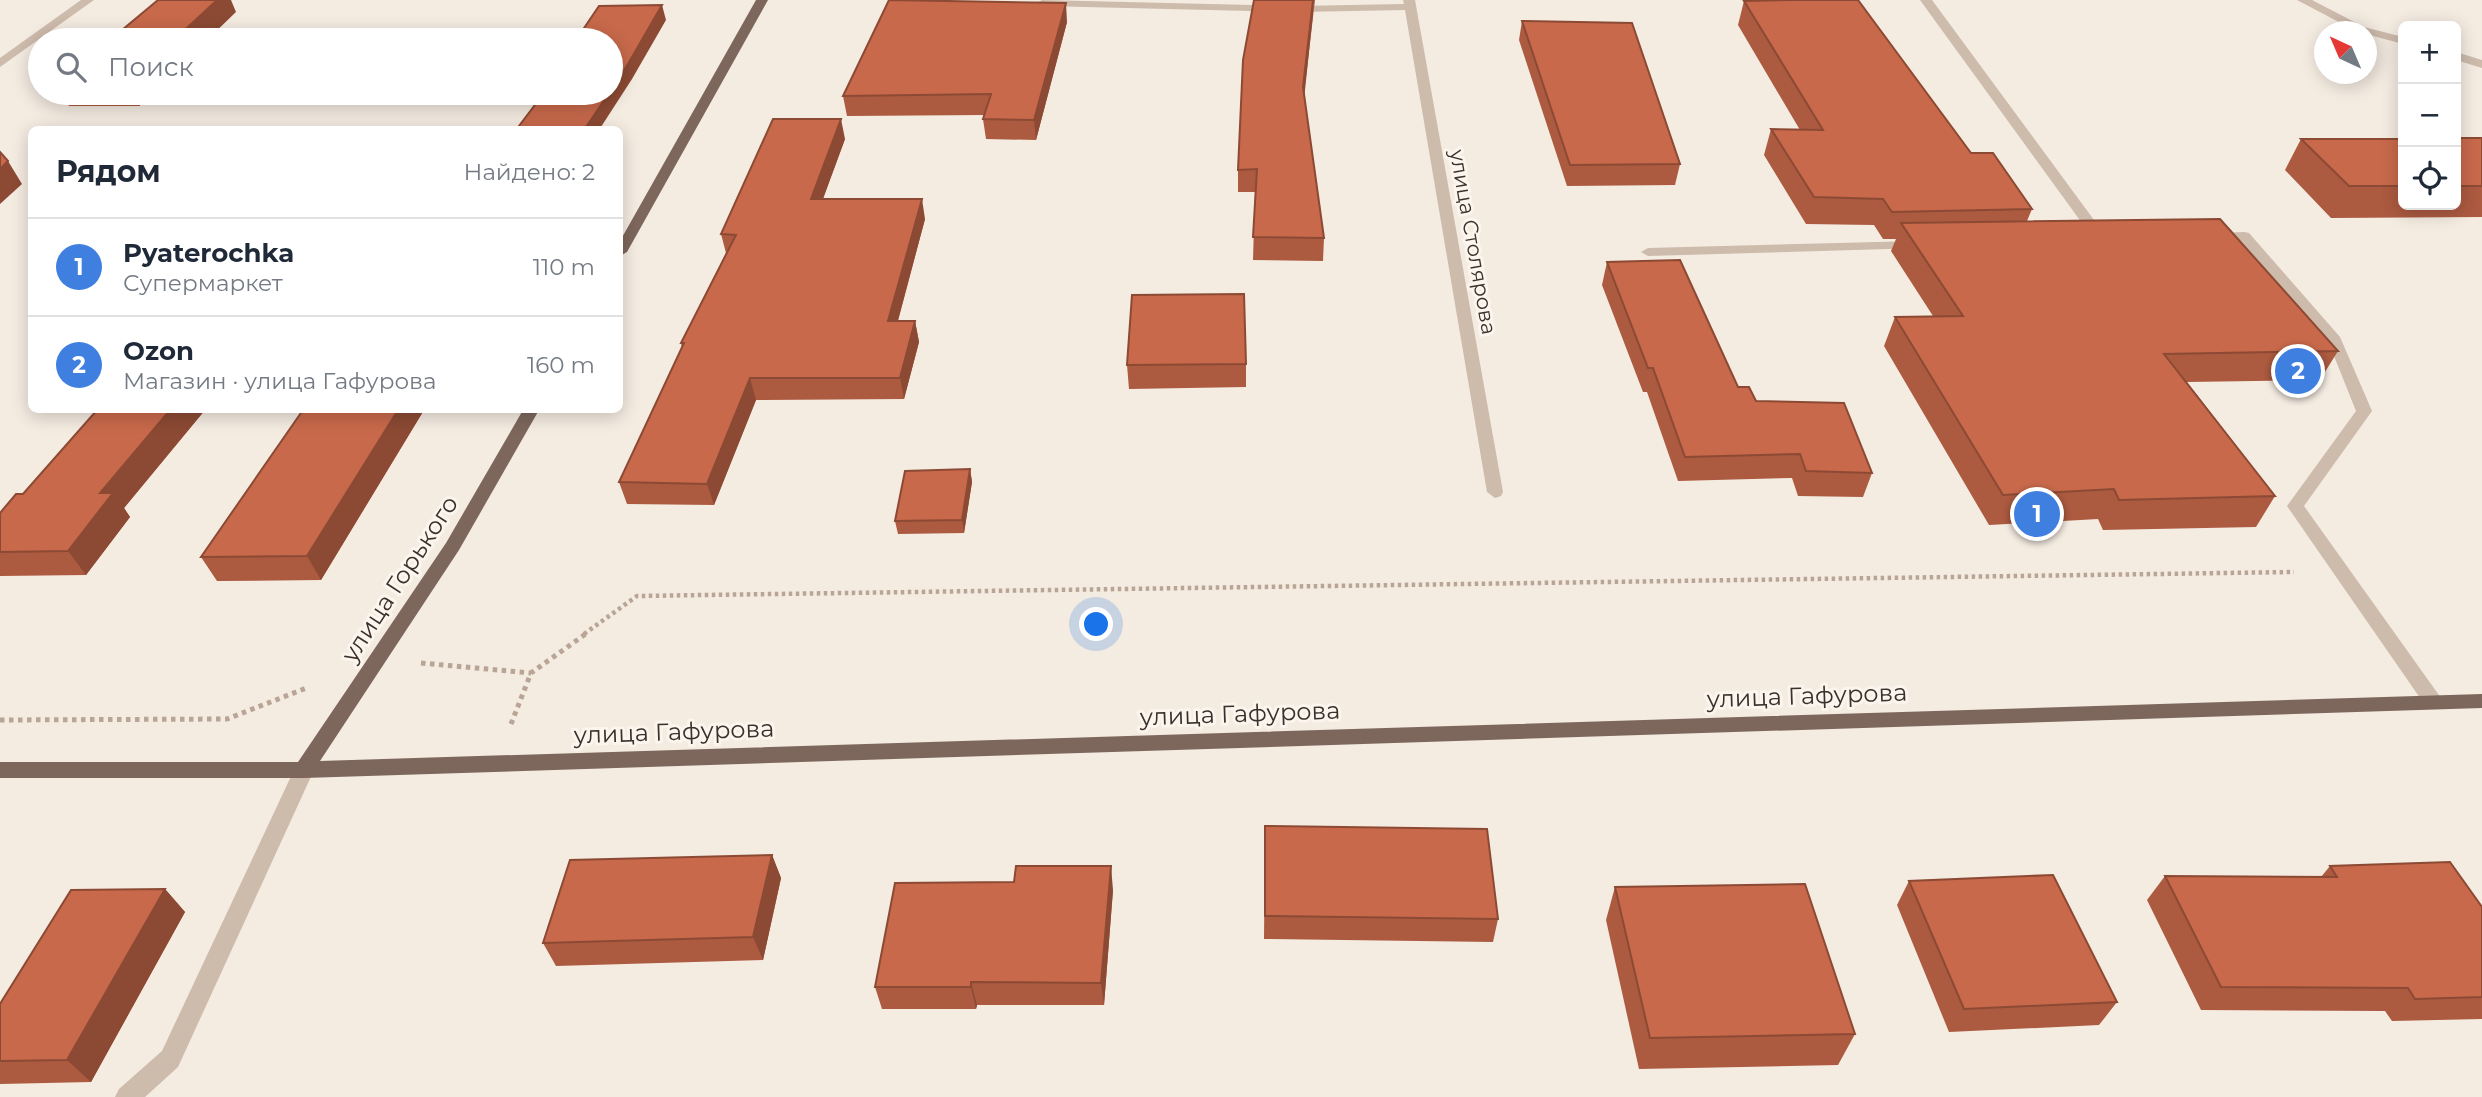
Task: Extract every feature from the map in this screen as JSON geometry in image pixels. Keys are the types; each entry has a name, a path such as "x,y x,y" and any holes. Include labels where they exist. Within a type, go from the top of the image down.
{"main road":[{"path":"623,247 762,0"},
{"name":"улица Горького","path":"304,770 453,546 529,413"},
{"name":"улица Гафурова","path":"0,770 304,770 2482,701"}],"street":[{"path":"49,28 88,0"},
{"path":"1926,0 2102,240"},
{"path":"2303,0 2360,29 2398,40"},
{"path":"1032,3 1297,9 1410,3"},
{"name":"улица Столярова","path":"1410,3 1495,492"},
{"path":"0,63 28,43"},
{"path":"2461,58 2482,64"},
{"path":"2205,237 2244,236 2335,340 2364,411 2295,506 2434,702"},
{"path":"1648,252 1937,245"},
{"path":"127,1097 170,1059 304,770"}],"path":[{"path":"495,764 531,673 637,596 2341,571"},
{"path":"379,659 531,673"},
{"path":"0,720 228,719 316,684"}],"building":[{"path":"158,0 217,0 187,28 124,28"},
{"path":"889,0 1066,3 1034,120 983,119 991,94 843,96"},
{"path":"1254,0 1313,0 1303,87 1324,238 1253,237 1257,169 1238,170 1243,60"},
{"path":"1858,0 1971,153 1993,153 2032,209 1892,212 1883,199 1814,197 1771,129 1823,130 1744,1"},
{"path":"662,5 623,72 623,28 584,28 599,6"},
{"path":"1522,21 1632,23 1680,164 1570,165"},
{"path":"535,105 601,105 587,126 519,126"},
{"path":"773,119 841,119 811,199 922,199 888,321 915,321 900,378 750,378 707,484 619,482 684,343 681,343 736,235 721,234"},
{"path":"2461,138 2482,138 2482,186 2461,186"},
{"path":"2301,139 2398,139 2398,186 2349,186"},
{"path":"0,152 8,161 0,169"},
{"path":"2220,219 2338,351 2164,354 2275,496 2119,500 2114,489 2003,495 1895,317 1963,316 1901,223"},
{"path":"1680,260 1738,387 1749,387 1756,401 1844,403 1872,473 1806,471 1800,454 1685,457 1653,368 1648,368 1607,262"},
{"path":"1244,294 1246,364 1127,365 1132,295"},
{"path":"94,413 167,413 100,493 113,493 68,551 0,552 0,513 16,494 23,494"},
{"path":"301,413 396,413 307,556 201,557"},
{"path":"970,469 962,520 895,521 905,471"},
{"path":"1265,826 1487,829 1498,919 1265,916"},
{"path":"772,855 753,937 543,943 570,860"},
{"path":"2450,862 2482,907 2482,997 2415,999 2408,988 2221,987 2165,876 2337,877 2330,866"},
{"path":"1016,866 1111,866 1101,983 971,982 971,987 875,987 895,883 1014,882"},
{"path":"2053,875 2117,1002 1964,1009 1909,881"},
{"path":"1805,884 1855,1034 1650,1038 1615,887"},
{"path":"165,889 67,1060 0,1061 0,1004 71,890"}],"place":[{"name":"Ozon","path":"2298,371"},
{"name":"Pyaterochka","path":"2037,514"}]}
